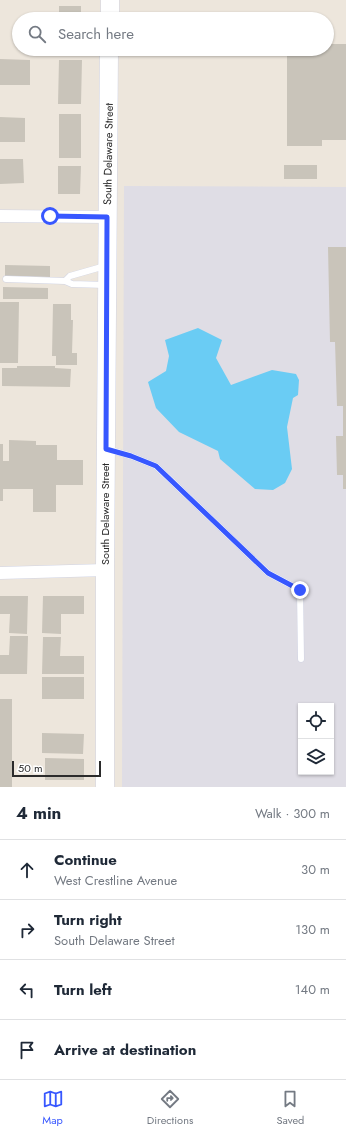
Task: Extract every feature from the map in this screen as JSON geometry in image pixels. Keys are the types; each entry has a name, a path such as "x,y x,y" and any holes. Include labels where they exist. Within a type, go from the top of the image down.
{"street":[{"path":"110,0 110,12"},
{"name":"South Delaware Street","path":"105,787 109,56"},
{"path":"0,216 107,217"},
{"path":"0,573 105,570"}],"lane":[{"path":"66,280 70,276 107,265"},
{"path":"6,279 66,280 72,284 107,285"},
{"path":"106,449 131,456 156,466 268,573 300,590 301,659"}],"shaded area":[{"path":"124,186 346,187 346,787 122,787"}],"water":[{"path":"198,328 222,340 216,358 231,385 272,370 296,374 299,380 298,395 293,398 287,427 292,469 285,483 273,490 255,489 220,459 218,451 179,432 156,408 148,382 166,371 169,356 165,340"}],"building":[{"path":"59,6 81,6 81,12 59,12"},
{"path":"334,44 346,44 346,140 322,140 322,146 287,146 287,56 334,56"},
{"path":"0,59 30,60 30,85 0,85"},
{"path":"59,60 82,60 81,104 58,104"},
{"path":"59,114 81,114 81,158 59,158"},
{"path":"0,117 25,118 25,142 0,142"},
{"path":"0,159 23,159 24,183 0,184"},
{"path":"284,165 317,165 317,179 284,179"},
{"path":"58,166 81,166 80,194 58,194"},
{"path":"328,247 346,247 346,489 343,489 343,475 337,475 336,436 343,436 343,406 337,406 335,342 330,342"},
{"path":"5,265 50,266 50,277 5,276"},
{"path":"3,287 48,288 48,299 3,299"},
{"path":"0,302 19,302 18,363 0,363"},
{"path":"53,304 71,304 71,320 73,320 72,353 77,353 77,365 56,365 56,356 52,356"},
{"path":"17,366 55,366 55,368 71,369 70,387 2,386 2,368 17,368"},
{"path":"9,440 36,441 36,445 57,445 57,460 83,460 83,485 56,485 56,512 33,512 33,489 3,489 3,501 0,501 0,444 3,444 3,461 9,461"},
{"path":"0,596 28,596 27,634 9,633 10,614 0,614"},
{"path":"43,596 84,596 84,614 61,614 61,634 42,633"},
{"path":"10,636 28,636 27,674 0,674 0,655 9,655"},
{"path":"43,637 61,637 60,656 84,656 84,674 42,674"},
{"path":"42,677 84,677 84,699 42,699"},
{"path":"0,699 12,699 12,787 0,787"},
{"path":"42,733 84,734 83,754 42,753"},
{"path":"45,758 84,759 84,780 45,780"}],"route":[{"path":"50,216 107,217 106,449 131,456 156,466 268,573 300,590"}]}
